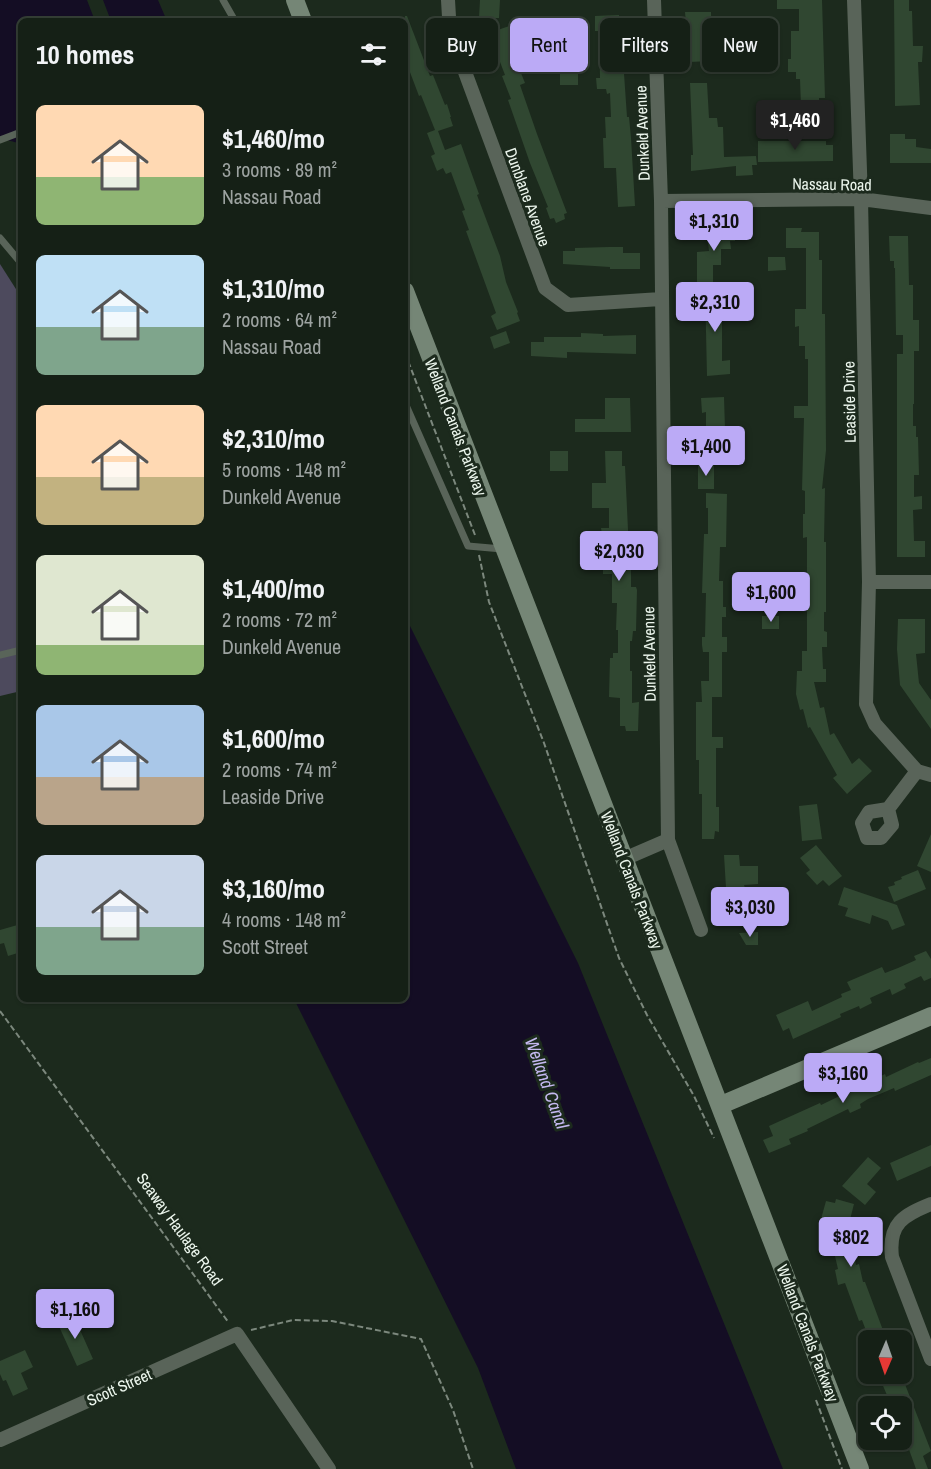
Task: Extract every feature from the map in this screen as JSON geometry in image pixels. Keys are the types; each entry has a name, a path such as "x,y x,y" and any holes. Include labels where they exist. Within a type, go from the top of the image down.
{"main road":[{"path":"295,0 302,18"},
{"name":"Welland Canals Parkway","path":"408,299 502,549 721,1105 860,1469"},
{"path":"721,1105 931,1016"}],"street":[{"name":"Dunblane Avenue","path":"448,0 454,45 544,288 568,305 661,299"},
{"name":"Dunkeld Avenue","path":"654,0 661,201 668,840 701,930"},
{"name":"Leaside Drive","path":"854,0 861,199 869,582 866,704 875,724 924,773"},
{"name":"Nassau Road","path":"661,201 861,199 931,208"},
{"path":"869,582 931,582"},
{"path":"888,809 924,773"},
{"path":"624,859 668,840"},
{"path":"931,1204 911,1212 897,1223 890,1245 892,1257 931,1359"},
{"path":"237,1334 329,1469"},
{"name":"Scott Street","path":"0,1440 237,1334"}],"lane":[{"path":"223,0 233,18"},
{"path":"1,140 18,133"},
{"path":"0,238 18,259"},
{"path":"408,410 468,546 502,549"},
{"path":"0,655 18,651"}],"path":[{"path":"408,361 474,528 489,602 544,743 619,958 647,1015 694,1096 715,1138"},
{"name":"Seaway Haulage Road","path":"0,1011 237,1334"},
{"path":"237,1334 294,1320 322,1321 421,1339 453,1410 474,1469"},
{"path":"813,1392 842,1469"}],"shaded area":[{"path":"0,264 18,292 18,692 0,696"}],"water":[{"path":"0,0 87,0 94,18 18,18 18,143 0,138"},
{"path":"103,0 158,0 166,18 110,18"},
{"name":"Welland Canal","path":"408,622 578,963 783,1469 516,1469 478,1368 295,1002 408,1002"}],"building":[{"path":"480,0 500,0 499,18 479,18"},
{"path":"777,0 822,0 825,98 819,98 819,106 801,106 800,79 796,79 796,72 788,72 788,59 791,59 791,31 799,31 799,9 777,9"},
{"path":"894,0 909,0 909,11 912,11 913,46 923,46 922,62 918,62 920,105 895,106"},
{"path":"685,12 711,12 711,18 702,18 702,61 690,62 690,18 685,18"},
{"path":"619,15 619,18 600,18 600,72 624,72 635,206 618,207 616,168 604,168 603,138 606,138 605,117 611,117 610,93 607,94 606,89 597,89 596,78 600,78 599,31 595,31 595,16"},
{"path":"408,19 426,66 426,72 430,76 433,75 451,117 453,126 438,131 445,150 461,144 518,312 520,321 497,330 491,316 496,313 466,231 469,230 462,211 465,210 451,172 446,174 443,168 437,171 431,156 435,154 427,133 435,130 421,95 419,96 408,67"},
{"path":"510,26 510,72 521,72 525,83 520,85 567,213 564,214 565,219 556,223 554,218 550,219 546,208 548,207 508,100 511,99 502,76 505,75 498,57 498,30"},
{"path":"560,72 578,72 578,85 560,85"},
{"path":"690,83 707,83 709,118 717,118 718,127 723,127 724,157 756,156 757,165 752,165 753,175 736,176 736,166 691,171 691,155 693,155"},
{"path":"890,134 905,134 905,139 916,139 916,147 931,149 931,163 890,163"},
{"path":"758,141 826,141 826,145 833,145 833,161 758,162"},
{"path":"706,227 735,228 735,241 730,241 731,249 721,249 721,265 713,265 713,282 697,282 697,252 709,251"},
{"path":"786,228 802,228 801,232 819,232 819,260 822,260 822,314 825,314 826,450 822,489 825,488 826,612 824,612 824,631 827,632 827,647 822,647 826,682 814,682 820,708 824,707 830,735 834,733 852,764 859,758 872,771 847,794 833,778 837,775 810,727 808,728 796,694 797,671 802,671 802,651 807,651 807,537 803,538 805,491 802,490 804,418 794,418 794,406 808,406 808,359 805,359 805,346 799,346 799,326 795,327 795,309 806,309 806,248 786,248"},
{"path":"889,236 908,236 909,285 913,285 913,320 919,320 919,351 914,351 913,426 916,426 916,437 918,437 919,475 914,475 914,497 922,496 922,509 913,510 914,541 925,541 925,557 897,557 897,354 903,354 903,335 896,335 895,268 894,261 890,261"},
{"path":"623,247 623,253 640,253 640,269 610,269 610,267 563,264 563,251 575,251 575,248"},
{"path":"768,257 785,257 786,270 768,271"},
{"path":"705,287 722,287 722,361 730,360 730,374 707,376"},
{"path":"506,331 510,343 494,349 490,337"},
{"path":"581,333 603,334 603,336 636,335 636,354 567,352 567,358 531,356 531,342 544,342 544,337 581,337"},
{"path":"724,397 725,429 737,431 738,443 706,446 706,412 702,413 701,398"},
{"path":"605,398 630,398 631,432 575,432 575,419 605,419"},
{"path":"550,451 568,451 568,471 550,471"},
{"path":"605,451 622,451 622,466 625,466 631,587 636,587 637,590 636,631 633,631 632,641 630,641 630,671 632,671 632,703 639,702 638,731 626,731 625,726 620,726 620,698 609,697 610,658 613,658 613,653 618,653 618,630 616,630 617,603 612,603 612,574 603,574 601,528 609,528 609,508 592,508 592,483 606,483"},
{"path":"698,465 714,465 714,489 698,489"},
{"path":"706,493 727,494 726,547 720,547 719,581 723,581 723,607 726,607 726,617 722,617 722,637 727,637 727,652 722,652 722,697 712,697 712,737 723,737 723,748 716,748 716,807 719,807 719,832 715,831 714,839 702,839 702,794 699,794 699,760 696,760 696,702 702,702 701,681 709,681 709,652 703,652 702,645 702,637 705,637 706,593 702,593 704,534 708,534"},
{"path":"762,616 779,616 779,629 762,629"},
{"path":"898,619 925,619 925,653 916,654 919,683 931,700 931,729 900,685 897,649"},
{"path":"817,804 822,839 802,841 799,806"},
{"path":"931,834 931,872 917,866"},
{"path":"816,845 842,876 829,886 823,880 817,885 806,873 810,870 800,858"},
{"path":"724,855 739,855 740,866 758,866 758,884 744,885 745,888 726,888"},
{"path":"918,870 926,889 894,902 888,887 895,885 894,882 902,879 901,877"},
{"path":"844,887 897,905 905,925 892,930 888,921 872,915 870,924 845,916 848,908 838,905"},
{"path":"18,925 18,953 8,956 4,943 0,944 0,930"},
{"path":"758,932 758,945 746,945 739,933"},
{"path":"926,951 931,959 931,978 924,981 921,976 904,984 906,988 892,995 890,989 870,998 872,1003 840,1014 841,1017 793,1039 789,1028 783,1031 776,1015 808,1001 812,1011 842,997 841,994 851,990 847,982 882,967 885,973 898,968 916,960 914,956"},
{"path":"931,1058 931,1075 895,1091 894,1088 868,1099 860,1104 861,1108 850,1113 848,1109 807,1129 808,1131 789,1139 791,1144 769,1153 763,1140 773,1136 769,1126 820,1103 821,1105 885,1074 886,1077"},
{"path":"931,1145 931,1166 897,1181 890,1163"},
{"path":"868,1157 881,1168 867,1184 876,1192 865,1205 842,1186"},
{"path":"836,1199 854,1204 843,1247 852,1245 856,1265 859,1264 863,1282 865,1282 883,1330 866,1330 862,1320 859,1321 845,1283 838,1285 835,1270 838,1269 830,1235 826,1234 830,1221 821,1219 826,1201 835,1203"},
{"path":"73,1314 93,1359 77,1366 57,1322"},
{"path":"25,1350 33,1367 21,1373 28,1389 13,1396 6,1380 3,1381 0,1374 0,1361"},
{"path":"882,1384 905,1384 910,1396 887,1396"},
{"path":"912,1402 931,1451 923,1456 928,1469 916,1469 909,1450 912,1450"}]}
